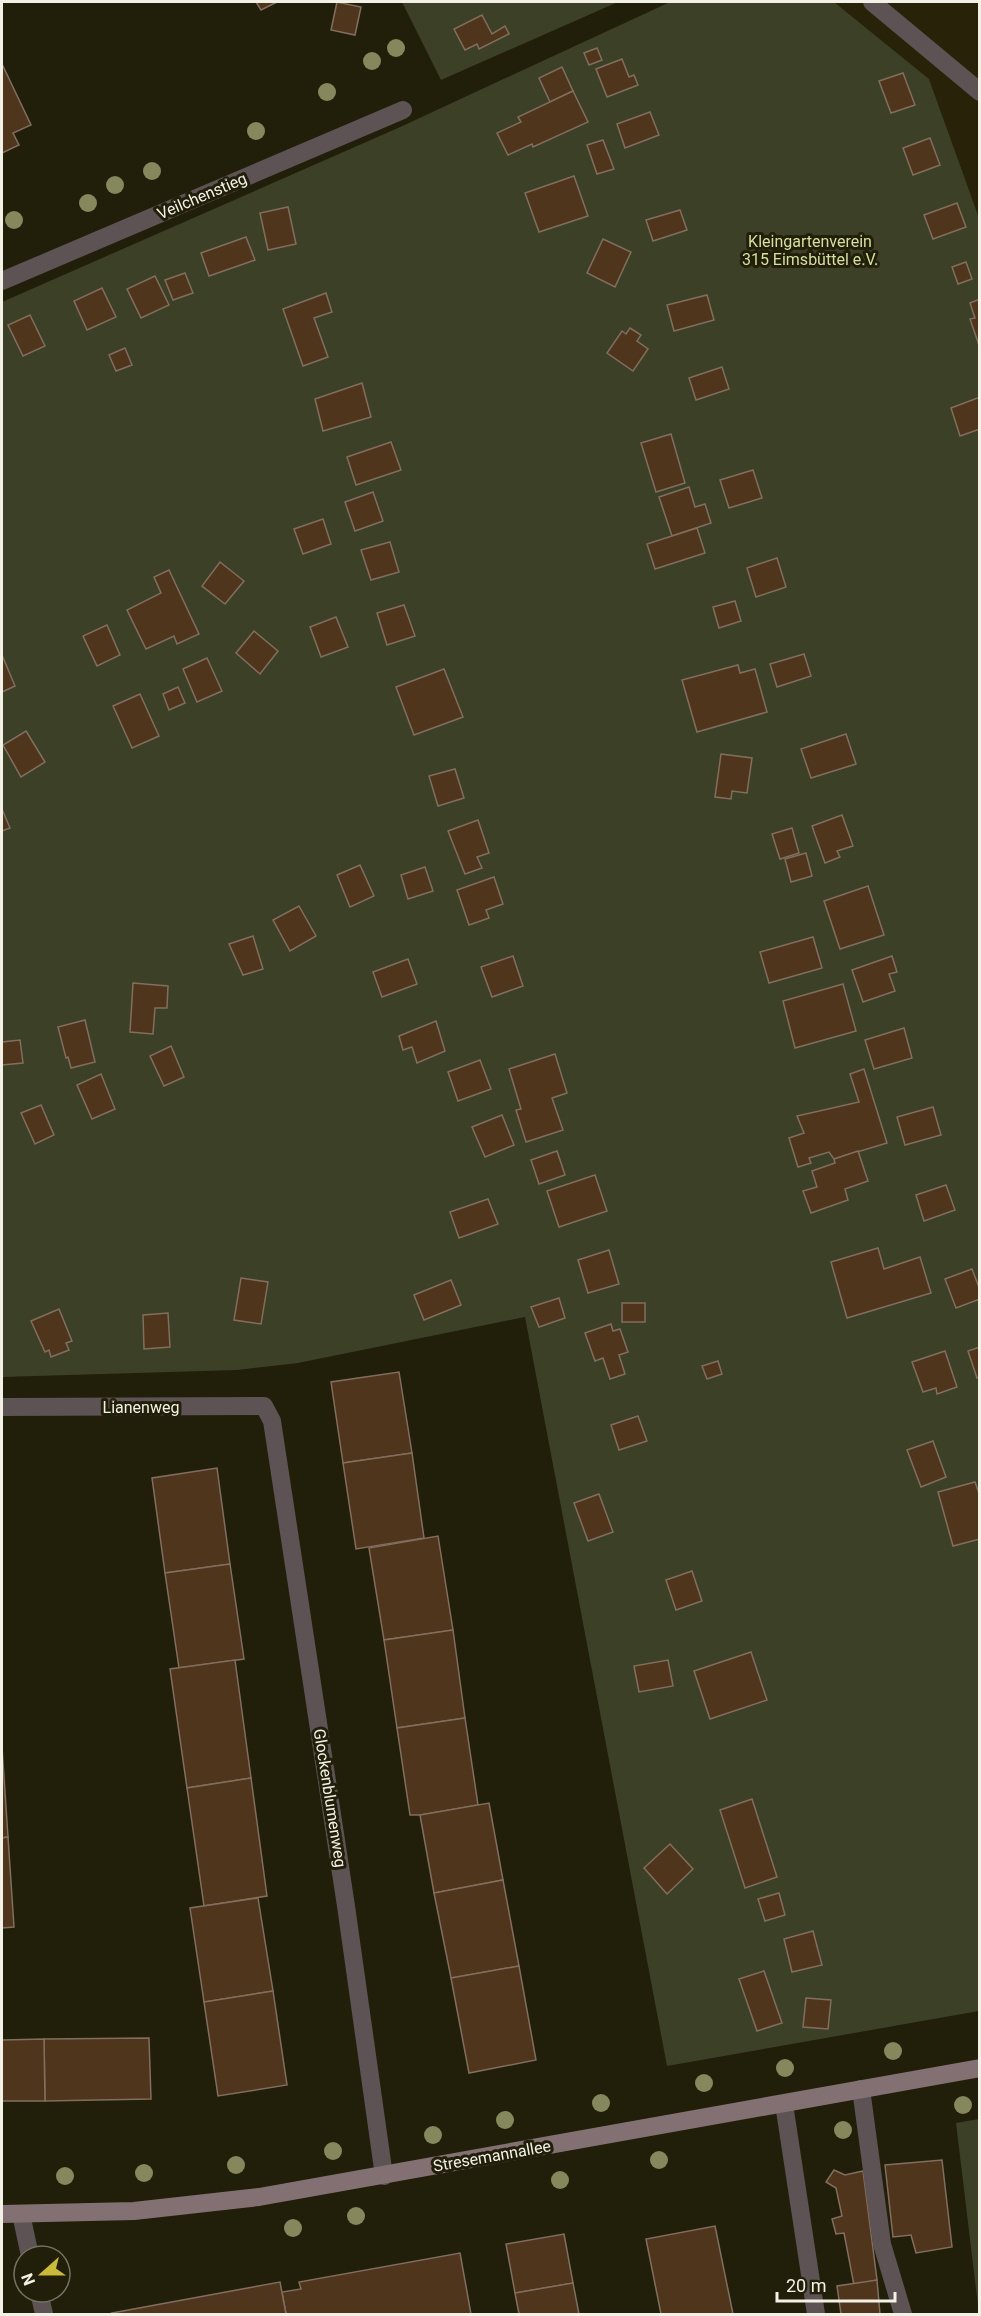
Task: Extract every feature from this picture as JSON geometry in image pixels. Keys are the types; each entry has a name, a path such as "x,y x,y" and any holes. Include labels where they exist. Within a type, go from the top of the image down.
{"street":[{"path":"872,2 980,92"},
{"name":"Veilchenstieg","path":"2,281 403,110"},
{"name":"Lianenweg","path":"2,1407 264,1406 273,1421"},
{"name":"Glockenblumenweg","path":"273,1421 384,2176"},
{"name":"Stresemannallee","path":"2,2214 108,2213 177,2208 259,2197 980,2068"},
{"path":"861,2089 882,2244 903,2314"},
{"path":"784,2104 816,2314"},
{"path":"21,2214 27,2244"}],"shaded area":[{"path":"834,2 979,2 979,221 929,79"}],"green space":[{"path":"402,2 618,2 441,80"},
{"name":"Kleingartenverein 315 Eimsbüttel e.V.","path":"670,2 834,2 929,79 980,221 979,2011 667,2066 525,1317 298,1363 237,1370 2,1377 2,302 398,128"},
{"path":"979,2119 980,2314 956,2123"}],"building":[{"path":"256,2 277,2 261,10"},
{"path":"337,2 361,7 355,35 331,30"},
{"path":"482,15 492,34 505,26 509,34 479,49 477,44 465,50 454,29"},
{"path":"597,48 602,60 589,65 584,53"},
{"path":"622,59 629,77 634,75 638,85 607,97 596,69"},
{"path":"2,64 31,125 13,133 19,145 2,153"},
{"path":"562,67 573,91 550,102 539,78"},
{"path":"903,73 915,105 891,113 879,81"},
{"path":"573,91 588,122 533,147 532,144 508,155 497,133 521,122 518,117"},
{"path":"650,112 659,135 625,148 617,124"},
{"path":"930,138 940,165 913,175 903,148"},
{"path":"603,140 614,169 597,174 587,145"},
{"path":"574,176 588,216 539,232 525,193"},
{"path":"957,203 966,227 933,239 924,215"},
{"path":"288,207 296,244 268,250 260,213"},
{"path":"680,210 687,230 653,241 646,220"},
{"path":"246,237 255,260 209,276 201,253"},
{"path":"603,239 631,252 615,287 587,273"},
{"path":"966,262 972,279 958,284 952,267"},
{"path":"185,273 193,293 173,300 165,280"},
{"path":"155,276 169,305 141,318 127,289"},
{"path":"102,288 116,317 87,330 74,301"},
{"path":"326,293 332,312 314,318 328,357 303,366 283,309"},
{"path":"707,295 714,320 674,331 667,305"},
{"path":"980,299 980,348 970,319 975,318 970,303"},
{"path":"30,315 45,346 23,356 8,325"},
{"path":"630,328 641,335 637,341 648,349 633,371 607,353 622,331 626,334"},
{"path":"125,348 132,365 116,371 109,355"},
{"path":"722,367 729,389 696,400 689,378"},
{"path":"362,383 371,417 323,431 315,399"},
{"path":"980,397 980,429 960,436 951,408"},
{"path":"671,434 685,483 656,492 641,443"},
{"path":"391,442 401,470 356,485 347,457"},
{"path":"753,470 762,498 729,508 720,480"},
{"path":"689,487 695,507 705,504 711,523 672,536 659,497"},
{"path":"373,492 383,521 355,531 345,502"},
{"path":"323,519 331,544 303,554 294,529"},
{"path":"697,528 705,553 655,569 647,544"},
{"path":"390,542 399,572 371,580 361,550"},
{"path":"777,558 786,587 756,597 747,568"},
{"path":"220,562 244,581 225,604 202,586"},
{"path":"169,570 199,634 177,644 174,636 146,649 127,610 161,593 154,577"},
{"path":"735,601 741,621 719,628 713,607"},
{"path":"404,605 415,636 387,645 377,613"},
{"path":"336,617 348,647 321,657 310,627"},
{"path":"107,625 120,655 97,666 83,636"},
{"path":"254,631 278,651 260,674 236,653"},
{"path":"804,654 811,676 777,687 770,664"},
{"path":"2,655 15,686 2,692"},
{"path":"207,658 222,691 197,702 183,669"},
{"path":"738,665 740,673 755,669 767,712 697,732 682,680"},
{"path":"444,669 463,717 414,735 396,687"},
{"path":"178,687 185,703 169,710 163,694"},
{"path":"140,694 159,736 132,748 113,706"},
{"path":"26,731 45,762 21,777 3,745"},
{"path":"846,734 856,764 811,778 801,749"},
{"path":"721,754 752,758 747,793 732,791 731,799 715,797"},
{"path":"455,769 464,798 438,806 429,776"},
{"path":"2,809 10,828 2,831"},
{"path":"842,815 853,846 837,851 840,857 825,863 812,826"},
{"path":"478,820 489,853 477,857 482,868 465,874 448,831"},
{"path":"792,828 799,853 780,859 772,834"},
{"path":"806,853 812,876 791,882 785,859"},
{"path":"360,865 374,896 350,907 337,875"},
{"path":"425,867 433,891 408,899 401,875"},
{"path":"494,877 503,904 486,910 489,918 469,925 457,890"},
{"path":"868,886 884,935 840,949 824,901"},
{"path":"299,906 316,936 290,951 273,920"},
{"path":"253,936 263,969 243,975 229,944"},
{"path":"813,937 822,968 769,983 760,952"},
{"path":"513,956 523,986 492,997 481,967"},
{"path":"892,956 897,972 889,974 895,991 863,1002 852,970"},
{"path":"408,959 417,984 382,997 373,972"},
{"path":"133,983 168,986 167,1008 155,1008 153,1034 130,1032"},
{"path":"843,984 856,1031 795,1048 783,1001"},
{"path":"85,1020 95,1062 71,1068 58,1027"},
{"path":"436,1021 445,1051 417,1063 412,1047 403,1050 399,1036"},
{"path":"904,1028 912,1058 874,1069 865,1040"},
{"path":"20,1040 23,1063 2,1065 2,1042"},
{"path":"171,1046 184,1077 164,1086 150,1056"},
{"path":"555,1054 567,1093 552,1098 563,1130 526,1142 516,1110 521,1109 509,1069"},
{"path":"480,1060 491,1089 458,1101 448,1072"},
{"path":"864,1069 887,1143 834,1159 829,1152 809,1158 811,1163 798,1167 789,1138 804,1133 797,1116 859,1102 850,1074"},
{"path":"101,1074 115,1109 92,1119 77,1085"},
{"path":"41,1105 54,1135 35,1144 21,1113"},
{"path":"933,1107 941,1135 905,1145 897,1117"},
{"path":"502,1115 514,1145 485,1157 472,1127"},
{"path":"557,1151 565,1175 539,1184 531,1160"},
{"path":"858,1151 868,1181 845,1189 848,1200 811,1213 803,1191 817,1187 812,1171 835,1163 834,1159"},
{"path":"595,1175 607,1211 559,1227 547,1191"},
{"path":"946,1185 955,1210 924,1221 916,1195"},
{"path":"488,1199 498,1224 459,1238 450,1212"},
{"path":"878,1248 884,1269 920,1257 931,1293 847,1318 831,1262"},
{"path":"609,1250 619,1284 588,1293 578,1260"},
{"path":"972,1269 980,1290 980,1299 956,1308 945,1279"},
{"path":"241,1278 268,1282 261,1324 234,1320"},
{"path":"451,1280 461,1305 424,1320 414,1295"},
{"path":"559,1298 565,1318 539,1327 531,1307"},
{"path":"622,1303 645,1303 645,1322 622,1322"},
{"path":"59,1309 72,1341 66,1343 69,1350 51,1357 49,1350 45,1352 31,1321"},
{"path":"168,1313 170,1347 144,1349 143,1315"},
{"path":"611,1324 613,1331 620,1329 628,1352 619,1355 625,1374 610,1379 603,1358 595,1361 585,1333"},
{"path":"980,1347 980,1377 977,1378 968,1351"},
{"path":"945,1351 957,1387 937,1394 936,1388 923,1392 912,1362"},
{"path":"718,1361 722,1374 707,1379 702,1366"},
{"path":"399,1372 412,1453 343,1463 331,1382"},
{"path":"638,1416 647,1441 619,1450 611,1425"},
{"path":"933,1441 946,1477 921,1487 907,1450"},
{"path":"412,1453 424,1538 356,1549 343,1463"},
{"path":"217,1468 230,1564 165,1573 152,1478"},
{"path":"975,1482 980,1496 980,1539 953,1546 938,1492"},
{"path":"599,1494 613,1532 588,1541 574,1503"},
{"path":"438,1536 453,1630 384,1640 369,1548"},
{"path":"230,1564 244,1659 179,1668 165,1573"},
{"path":"692,1571 702,1601 676,1610 666,1580"},
{"path":"453,1630 465,1718 397,1728 384,1640"},
{"path":"751,1652 767,1700 710,1719 694,1671"},
{"path":"235,1660 251,1778 187,1788 170,1669"},
{"path":"668,1660 673,1686 639,1692 634,1666"},
{"path":"465,1718 478,1805 410,1815 397,1728"},
{"path":"2,1747 8,1837 2,1838"},
{"path":"251,1778 267,1896 204,1906 187,1788"},
{"path":"752,1799 777,1877 745,1888 720,1810"},
{"path":"489,1803 503,1880 434,1893 420,1815"},
{"path":"8,1837 14,1927 2,1928 2,1838"},
{"path":"670,1844 693,1869 667,1894 644,1868"},
{"path":"503,1880 519,1966 451,1978 434,1893"},
{"path":"779,1893 785,1915 765,1921 758,1899"},
{"path":"258,1898 273,1991 204,2002 190,1908"},
{"path":"813,1931 822,1965 792,1972 784,1939"},
{"path":"519,1966 536,2060 469,2073 451,1978"},
{"path":"764,1971 782,2023 757,2031 739,1979"},
{"path":"273,1991 287,2085 218,2096 204,2002"},
{"path":"806,1998 831,2000 828,2029 803,2027"},
{"path":"149,2038 151,2099 45,2101 44,2039"},
{"path":"44,2039 45,2101 2,2101 2,2040"},
{"path":"942,2160 952,2247 916,2253 911,2235 893,2237 885,2165"},
{"path":"834,2170 845,2175 863,2171 877,2280 854,2285 844,2233 836,2234 832,2219 842,2216 836,2188 826,2182"},
{"path":"715,2226 733,2314 661,2314 646,2239"},
{"path":"564,2234 573,2283 515,2293 506,2244"},
{"path":"460,2253 471,2314 286,2314 282,2292 301,2289 299,2282"},
{"path":"877,2280 880,2314 841,2314 837,2286"},
{"path":"280,2282 286,2314 112,2313"},
{"path":"573,2283 579,2314 519,2314 515,2293"}]}
